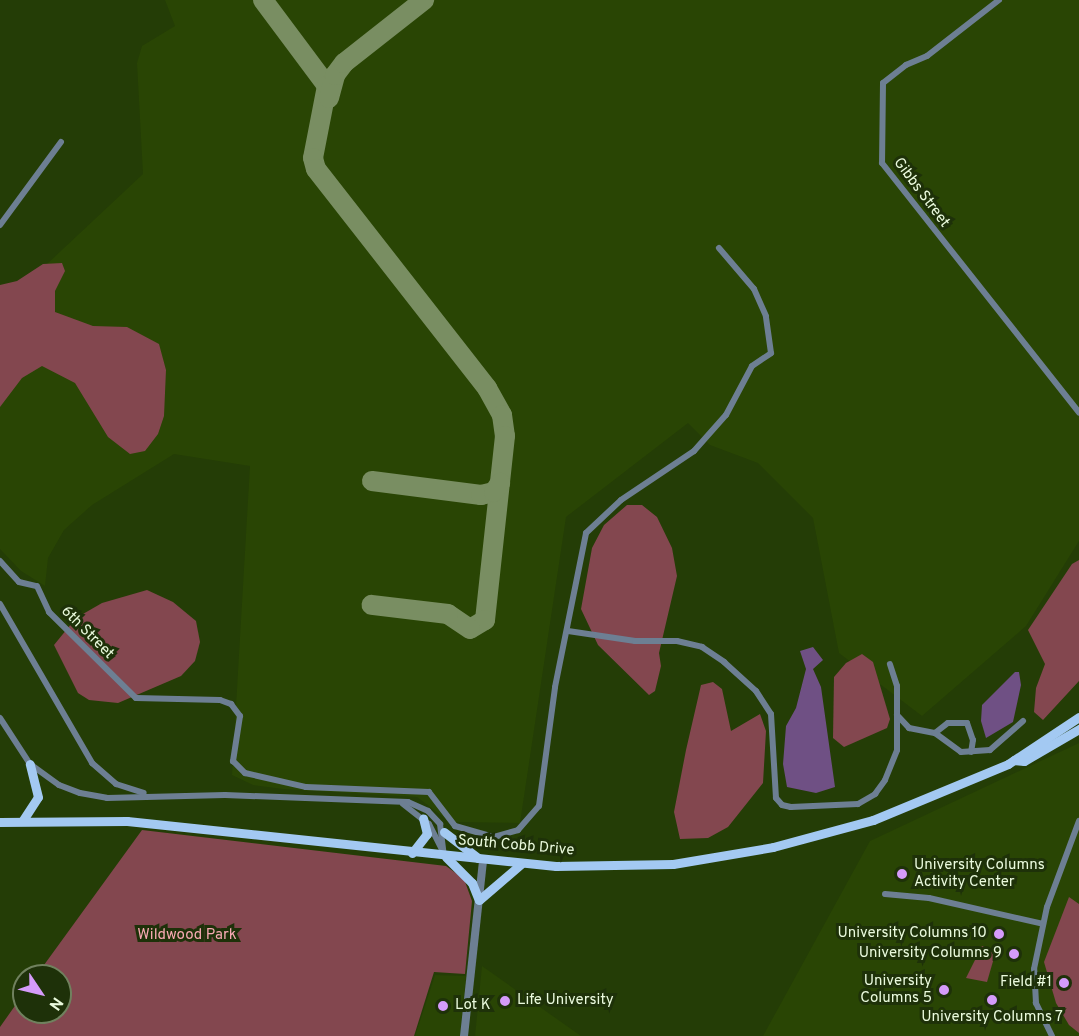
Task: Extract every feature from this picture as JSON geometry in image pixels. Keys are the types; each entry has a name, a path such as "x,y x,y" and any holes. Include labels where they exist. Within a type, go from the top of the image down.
{"main road":[{"path":"1078,718 1079,730"},
{"name":"South Cobb Drive","path":"0,822 23,820 135,821 483,861 521,864 649,866 773,847 873,820 1014,760 1078,718"},
{"name":"South Cobb Drive","path":"1014,760 1024,760 1079,730"},
{"path":"23,820 38,796 30,765"},
{"path":"412,853 426,837 423,818"},
{"path":"444,832 483,861"},
{"path":"444,855 472,883 479,900 521,864"}],"street":[{"name":"Gibbs Street","path":"999,0 927,56 906,65 883,83 882,163 1079,412"},
{"path":"0,225 61,142"},
{"path":"719,248 754,289 766,316 771,353 753,366 726,415 694,451 592,524 580,548 568,631 635,640 677,641 702,647 724,662 756,692 771,714 777,798 782,805 849,805 875,794 895,763 897,686 890,664"},
{"name":"6th Street","path":"0,561 19,582 37,586 49,612 136,698 220,700 231,704 240,716 233,761 240,771 259,779 306,787 429,792 455,826 505,836 529,822 539,806 555,687 568,631"},
{"path":"0,604 92,762 116,784 152,794"},
{"path":"896,714 909,728 935,733 954,749 971,752 990,750 1023,721"},
{"path":"0,718 30,765 58,785 87,796 113,798 152,794 412,803 428,812 444,832 444,855"},
{"path":"935,733 948,723 968,723 973,740 971,752"},
{"path":"400,802 423,818 444,855"},
{"path":"1052,1036 1038,1010 1033,981 1043,924 1079,821"},
{"path":"464,1036 483,861"},
{"path":"885,894 929,898 1043,924"}],"shaded area":[{"path":"165,0 1079,0 1079,541 1026,626 922,716 839,653 813,518 758,463 710,445 688,423 566,517 520,823 450,822 417,797 283,789 253,785 232,775 250,466 174,454 92,505 64,530 48,558 45,586 21,571 0,549 0,308 143,174 137,63 142,46 175,26"},
{"path":"813,647 823,660 813,669 821,687 835,787 816,793 787,787 783,764 786,726 796,708 806,669 800,651"},
{"path":"1015,672 1019,672 1021,685 1013,722 986,738 981,721 982,705"},
{"path":"1079,743 1079,1036 763,1036 870,841"},
{"name":"Life University","path":"482,966 581,1036 475,1036"},
{"path":"435,975 466,976 460,1036 415,1036"}],"green space":[{"path":"62,263 65,271 55,291 55,312 93,326 127,327 159,344 166,370 164,416 158,434 145,451 130,454 108,437 75,383 42,366 22,378 0,407 0,285 17,281 43,264"},
{"path":"627,505 642,505 657,517 672,548 677,576 659,653 661,666 655,691 649,695 598,645 581,609 592,548 604,525"},
{"path":"1079,560 1079,681 1043,720 1034,712 1036,688 1045,664 1028,630 1072,564"},
{"path":"147,590 173,602 196,621 200,642 195,661 181,676 118,703 89,700 78,693 54,645 76,618 102,603"},
{"path":"862,654 873,662 890,719 887,728 844,747 833,738 834,677 846,663"},
{"path":"713,682 722,689 731,731 760,714 766,731 763,783 728,827 708,838 680,839 674,812 686,750 701,685"},
{"name":"Wildwood Park","path":"142,830 446,866 464,879 472,901 465,974 434,972 414,1036 0,1036 0,1027 12,1010 12,1024 72,1024 72,964 45,964"},
{"name":"Field #1","path":"1069,897 1079,904 1079,1033 1069,1025 1056,1003 1044,962"},
{"path":"982,946 996,951 987,982 966,978"}],"taxiway":[{"path":"263,0 327,86 313,158 316,169 487,388 502,415 505,436 485,620 470,629 448,614 372,605"},
{"path":"329,98 335,75 344,63 424,0"},
{"path":"372,481 481,495 494,492 500,483"}],"place":[{"name":"University Columns Activity Center","path":"902,874"},
{"name":"University Columns 10","path":"999,934"},
{"name":"University Columns 9","path":"1014,954"},
{"name":"Field #1","path":"1064,983"},
{"name":"University Columns 5","path":"944,990"},
{"name":"University Columns 7","path":"992,1000"},
{"name":"Life University","path":"505,1001"},
{"name":"Lot K","path":"443,1006"}]}
